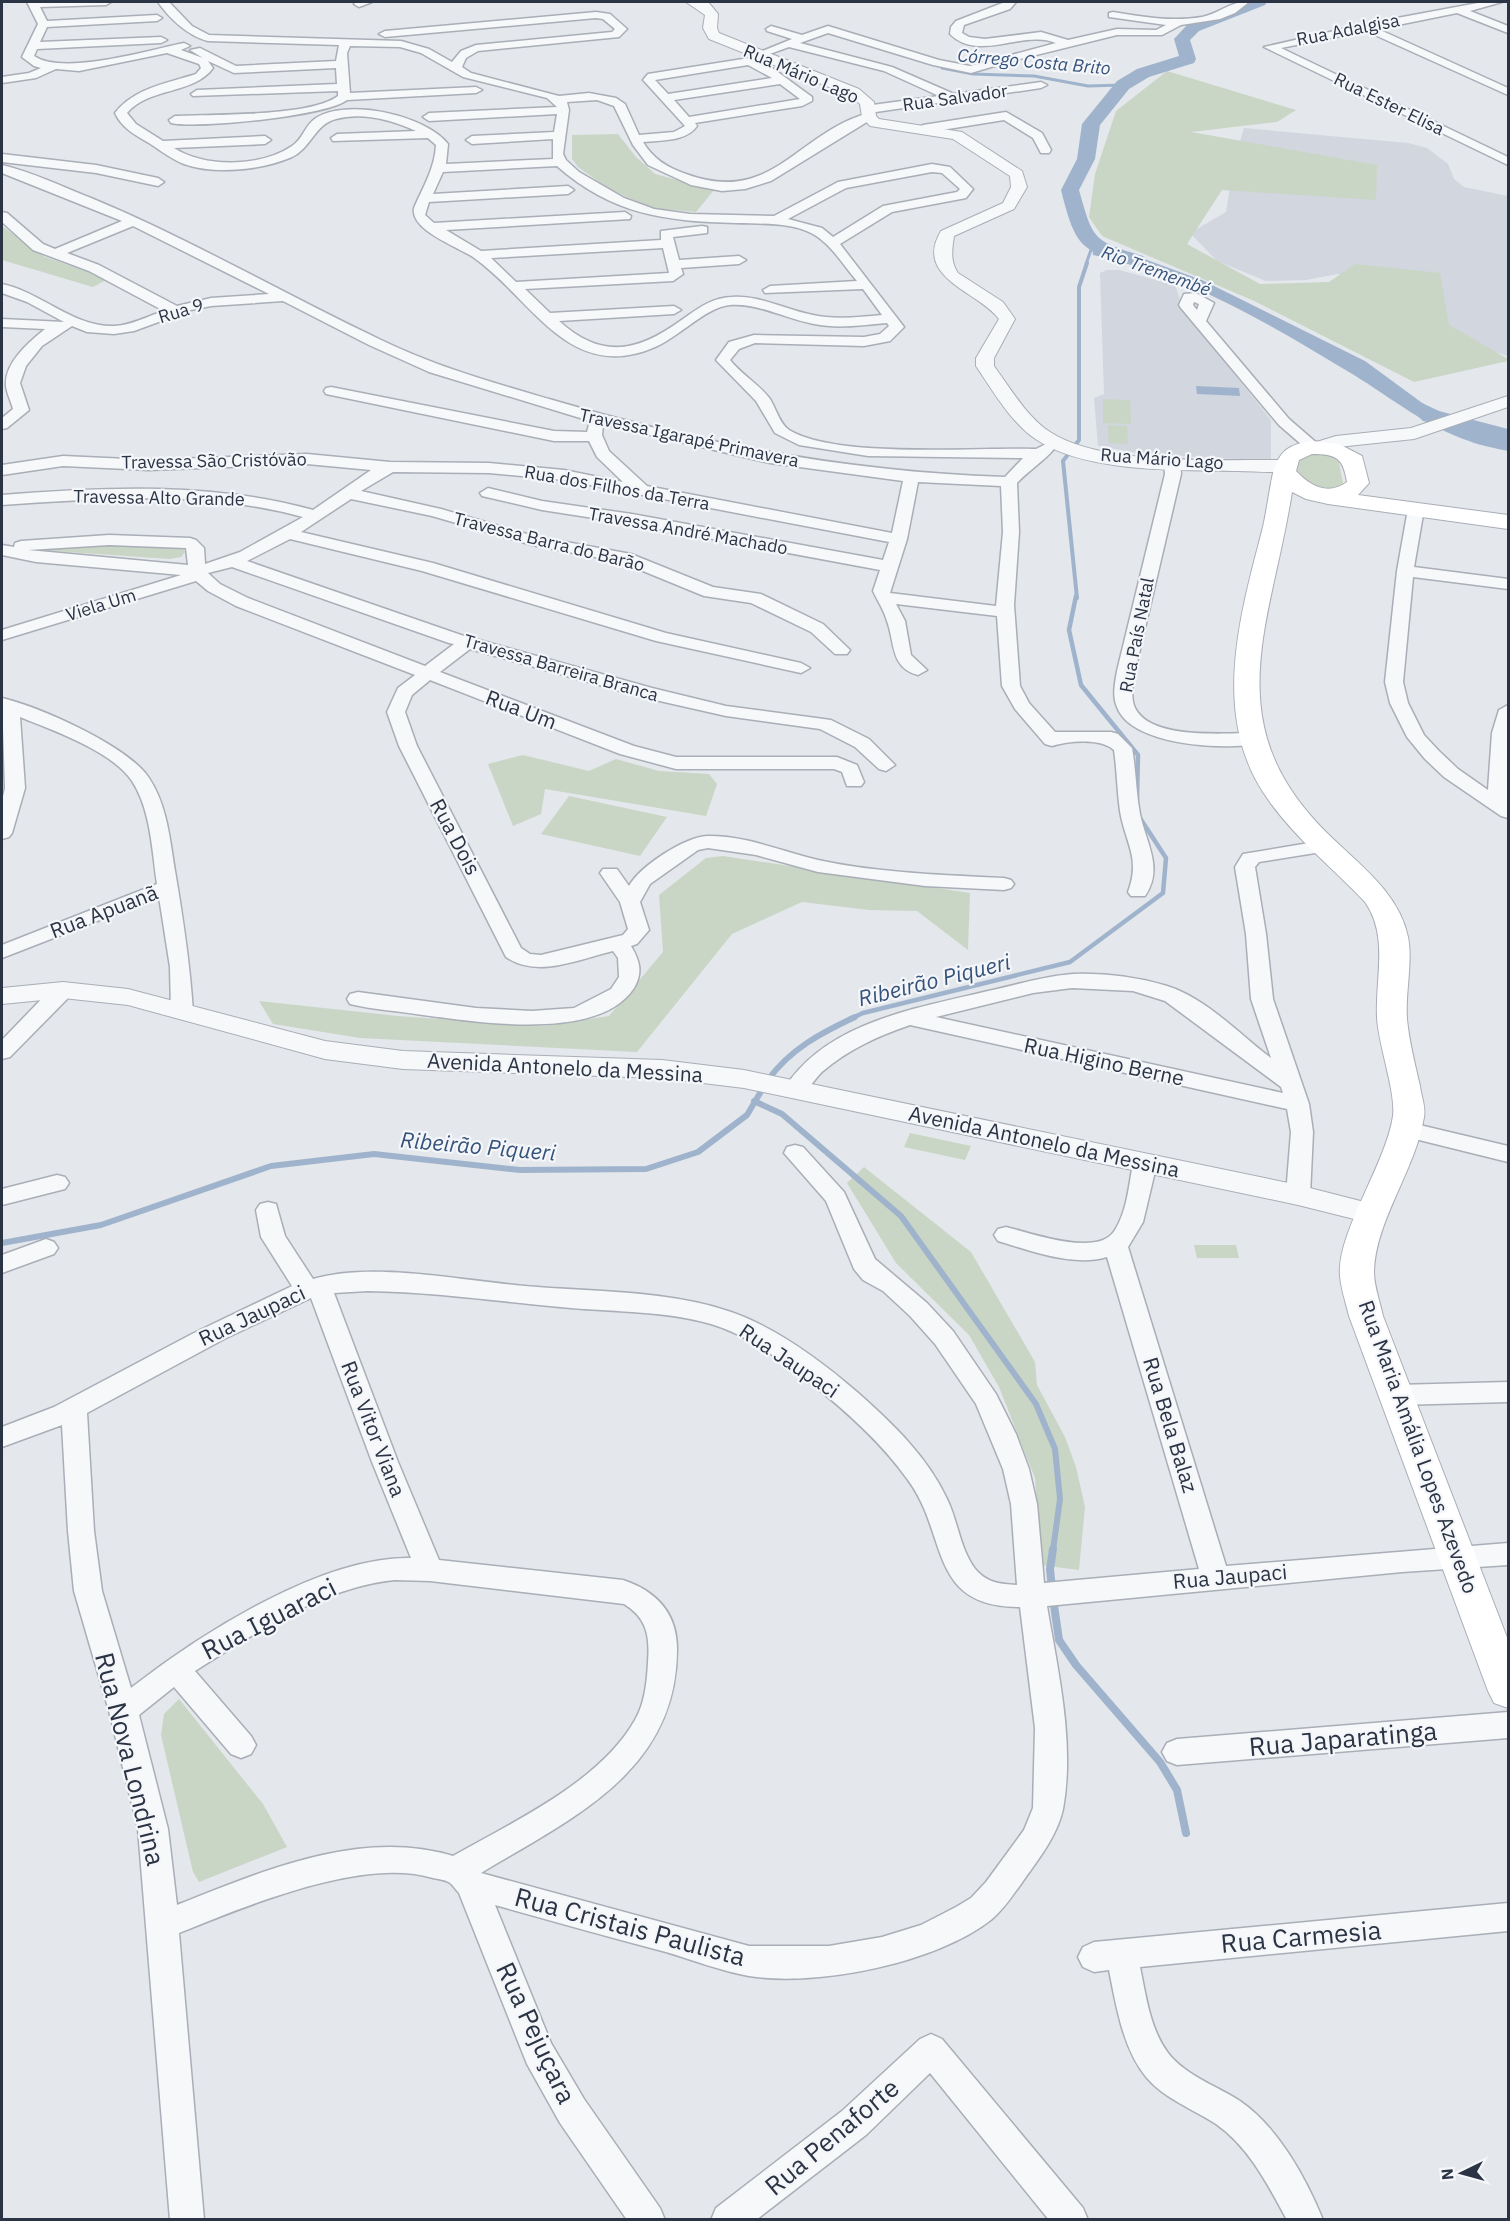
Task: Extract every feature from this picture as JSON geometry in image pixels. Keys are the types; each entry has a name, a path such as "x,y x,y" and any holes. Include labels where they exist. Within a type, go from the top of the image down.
{"main road":[{"path":"1352,490 1358,483 1354,461 1348,455 1315,448 1287,464 1300,488 1318,495 1509,522"},
{"name":"Rua Maria Amália Lopes Azevedo","path":"1287,464 1258,588 1246,661 1247,698 1254,739 1276,790 1375,896 1386,911 1392,927 1396,953 1392,1018 1409,1114 1407,1130 1362,1244 1357,1275 1366,1317 1508,1686"},
{"path":"1279,506 1296,498 1352,490 1370,498 1411,509"}],"street":[{"path":"106,2 33,3 43,24 28,57 52,67 92,66 170,50 203,37"},
{"path":"165,4 184,2"},
{"name":"Rua Mário Lago","path":"692,2 704,6 712,14 710,28 714,36 854,92 867,102 869,113 875,123 923,129 966,138 1017,174 1019,187 1007,208 947,234 943,261 945,270 952,278 995,302 1007,319 986,358 985,366 1033,427 1058,444 1086,453 1172,462 1287,464"},
{"path":"1011,2 1006,7 960,23 956,27 956,34 968,40 984,42 1041,35 1069,44"},
{"path":"762,54 828,30 971,70 1023,54 1117,32 1158,33 1177,23 1212,16 1238,7 1244,2"},
{"path":"1440,2 1509,30"},
{"name":"Rua Adalgisa","path":"1270,46 1497,2"},
{"path":"165,4 188,29 203,37"},
{"path":"340,41 407,31 596,15 606,16 622,29 615,35 476,48 468,50 458,59 455,70"},
{"path":"1113,15 1177,23"},
{"path":"43,24 157,18"},
{"path":"1365,27 1509,92"},
{"path":"771,29 804,39"},
{"path":"33,46 203,37 387,42 414,47 455,70 480,79 539,92 561,105"},
{"path":"340,41 343,95"},
{"path":"790,44 888,69 954,98"},
{"name":"Rua Ester Elisa","path":"1270,46 1509,161"},
{"path":"170,50 202,62 207,68 205,72 130,102 121,113 128,124 180,157 202,164 230,165 261,161 298,148 318,122 324,118 355,113 383,117 430,134 442,144 440,168 424,198 419,215 428,227 479,255 573,341 597,350 643,348 658,343 711,305 732,301 753,302 814,320 892,319"},
{"path":"196,50 220,61 230,70 341,64"},
{"path":"220,61 265,52"},
{"path":"636,139 684,132 691,126 649,77 745,61 767,69 807,100 688,122"},
{"path":"2,80 32,76 52,67"},
{"path":"665,98 782,80"},
{"name":"Rua Salvador","path":"869,113 1041,86"},
{"path":"197,94 343,95 476,90"},
{"path":"175,120 307,112 343,95"},
{"path":"429,117 561,105 587,96 613,100 619,104 643,154 660,168 713,187 736,188 766,179 869,113"},
{"path":"561,105 557,154 560,162 575,175 619,201 652,213 690,219 776,220 808,227 832,243 892,319 897,327 895,331 881,338 852,342 754,339 728,350 723,360 766,404 777,427 794,438 826,446 863,451 1038,454"},
{"path":"923,129 1006,116 1038,136 1045,150"},
{"path":"337,138 430,134"},
{"path":"472,140 560,135"},
{"path":"162,145 265,140"},
{"path":"2,158 96,169 158,182"},
{"path":"440,168 560,162"},
{"path":"776,220 842,185 932,168 946,170 967,189 967,192 960,195 888,209 832,243"},
{"name":"Travessa Igarapé Primavera","path":"2,169 134,221 434,369 596,420 762,455 912,479 1009,482"},
{"path":"424,198 568,190"},
{"path":"2,216 38,247 94,268 120,284 176,310"},
{"path":"428,227 625,216"},
{"path":"52,254 134,221"},
{"path":"513,286 673,276 676,274 666,234 668,232 756,227"},
{"path":"479,255 668,244"},
{"path":"674,264 739,260"},
{"path":"770,290 867,285"},
{"path":"2,288 32,299 81,325"},
{"name":"Rua 9","path":"81,325 99,329 124,329 176,310 217,301 284,297"},
{"path":"548,317 674,310"},
{"path":"1199,321 1284,422 1315,448 1335,442 1372,440 1414,433 1509,401"},
{"path":"2,323 81,325"},
{"path":"2,425 21,410 13,385 22,362 41,340 59,326"},
{"path":"331,391 554,436 593,437"},
{"path":"596,420 593,437 601,453 643,491"},
{"path":"1284,422 1282,437 1287,464"},
{"path":"1348,455 1355,448 1372,440"},
{"path":"1058,444 1038,454 1009,482 1011,532 1006,612 1011,686 1021,705 1051,738 1111,738 1123,748 1129,780 1131,814 1143,851 1146,874 1138,892"},
{"name":"Travessa São Cristóvão","path":"2,470 63,461 149,465 307,459 390,467"},
{"name":"Rua País Natal","path":"1172,462 1173,474 1126,671 1124,701 1127,711 1136,722 1154,733 1254,739"},
{"path":"3,550 9,554 199,572 234,562 286,533 390,467"},
{"name":"Rua dos Filhos da Terra","path":"390,467 519,470 564,475 899,539"},
{"path":"912,479 899,539 881,591 896,621 903,657 918,670"},
{"name":"Travessa Barra do Barão","path":"347,493 394,506 435,512 532,540 625,558 710,592 755,598 817,628 841,650"},
{"name":"Travessa André Machado","path":"488,493 548,508 609,515 822,556 890,566"},
{"name":"Travessa Alto Grande","path":"2,500 112,495 206,497 265,501 314,515"},
{"path":"1411,509 1394,682 1402,711 1416,737 1432,755 1451,773 1503,808"},
{"path":"286,533 427,567 662,637 801,668"},
{"path":"3,550 19,546 70,541 130,540 190,543 196,548 193,562 199,572"},
{"name":"Travessa Barreira Branca","path":"234,562 468,642 693,704 825,724 862,743 886,765"},
{"path":"1405,571 1509,584"},
{"name":"Viela Um","path":"2,635 199,572"},
{"name":"Rua Um","path":"199,572 212,586 242,602 426,674 657,760 689,764 837,764 850,769 854,782"},
{"path":"884,597 1006,612"},
{"name":"Rua Dois","path":"468,642 426,674 400,698 396,712 400,726 509,947 524,960 541,962 619,944"},
{"path":"2,833 15,788 6,705"},
{"name":"Rua Apuanã","path":"2,952 168,887 153,810 146,788 135,770 42,719 6,705"},
{"path":"1503,808 1501,732 1509,710"},
{"path":"630,902 642,880 692,845 708,842 758,849 818,866 925,880 1004,884"},
{"path":"1298,1195 1302,1132 1294,1094 1261,992 1256,933 1245,867 1250,858 1257,855 1327,846"},
{"path":"358,999 509,1017 532,1018 578,1014 618,994 630,977 628,958 619,944 630,940 639,930 630,902 610,873"},
{"path":"168,887 180,967 182,1012"},
{"path":"790,1088 809,1070 843,1046 910,1018 1061,982 1128,985 1173,996 1294,1094"},
{"path":"2,1052 63,990"},
{"name":"Avenida Antonelo da Messina","path":"2,996 63,990 128,996 325,1050 374,1057 450,1063 662,1069 744,1079 1298,1195 1374,1214"},
{"name":"Rua Higino Berne","path":"910,1018 1294,1094"},
{"path":"1407,1130 1509,1154"},
{"path":"795,1153 821,1179 836,1199 863,1263 892,1294 938,1328 989,1406 1016,1471 1023,1503 1051,1594"},
{"path":"1006,1235 1077,1251 1107,1249 1116,1245 1128,1226 1145,1163"},
{"path":"2,1197 57,1183"},
{"name":"Rua Vitor Viana","path":"268,1209 273,1237 313,1288 430,1570"},
{"name":"Rua Bela Balaz","path":"1116,1245 1216,1579"},
{"path":"2,1264 46,1248"},
{"name":"Rua Jaupaci","path":"2,1437 74,1407 172,1354 313,1288 360,1282 419,1286 669,1308 731,1322 767,1341 856,1407 894,1445 916,1470 933,1498 956,1560 975,1586 990,1593 1005,1596 1051,1594 1459,1556 1509,1554"},
{"path":"1397,1395 1509,1392"},
{"name":"Rua Nova Londrina","path":"74,1407 81,1531 88,1591 123,1711 153,1829 164,1925 187,2220"},
{"name":"Rua Iguaraci","path":"123,1711 176,1669 248,1623 330,1585 373,1571 430,1570 623,1592 640,1598 652,1608 658,1620 663,1650 661,1682 654,1712 631,1751 603,1778 463,1877"},
{"name":"Rua Cristais Paulista","path":"164,1925 238,1895 331,1867 400,1859 425,1860 463,1877 749,1961 783,1963 848,1960 890,1951 932,1937 983,1907 1030,1849 1047,1811 1052,1744 1041,1642 1051,1594"},
{"path":"176,1669 241,1745"},
{"name":"Rua Japaratinga","path":"1177,1752 1509,1725"},
{"name":"Rua Pejuçara","path":"463,1877 539,2053 572,2111 648,2220"},
{"name":"Rua Carmesia","path":"1306,2220 1275,2165 1246,2128 1215,2104 1168,2075 1151,2057 1107,1956 1509,1917"},
{"name":"Rua Penaforte","path":"728,2220 854,2123 932,2050 1071,2220"}],"shaded area":[{"path":"1244,128 1408,143 1427,148 1448,164 1454,179 1464,187 1508,196 1508,356 1433,333 1423,284 1338,274 1306,280 1266,281 1217,261 1190,233 1226,212 1234,161"},
{"path":"1107,270 1119,270 1175,285 1184,311 1271,420 1271,461 1144,454 1098,446 1094,398 1104,394 1100,273"}],"green space":[{"path":"1167,71 1296,110 1277,122 1191,132 1377,165 1376,200 1222,190 1187,244 1260,284 1329,282 1355,264 1440,273 1449,325 1508,361 1414,382 1252,300 1102,236 1089,217 1095,174 1116,111"},
{"path":"618,134 636,157 655,174 714,190 696,212 652,208 609,189 578,167 572,159 572,135"},
{"path":"2,226 45,257 108,279 93,287 2,260"},
{"path":"1103,399 1130,400 1131,424 1103,423"},
{"path":"1108,425 1127,426 1128,444 1109,443"},
{"path":"1318,452 1338,458 1343,483 1335,489 1318,490 1294,470 1298,455"},
{"path":"115,545 183,549 185,552 181,557 170,559 24,549"},
{"path":"523,755 589,771 616,759 659,771 709,774 717,784 706,816 545,789 541,814 513,826 488,764"},
{"path":"569,796 667,817 640,856 541,834"},
{"path":"723,856 970,893 968,950 917,911 869,910 802,902 732,934 637,1052 360,1038 273,1024 259,1001 398,1016 544,1026 609,1016 663,952 659,895 706,858"},
{"path":"910,1133 971,1146 965,1160 904,1147"},
{"path":"864,1167 971,1252 1035,1362 1037,1385 1065,1437 1076,1467 1085,1507 1079,1570 1041,1565 1035,1478 999,1387 969,1335 896,1263 847,1183"},
{"path":"1194,1245 1236,1245 1239,1258 1197,1258"},
{"path":"179,1699 263,1804 287,1847 199,1882 193,1872 161,1735 164,1714"}],"water":[{"path":"1092,240 1202,280 1365,361 1440,416 1508,440 1508,451 1474,443 1439,428 1261,321 1196,288 1128,264 1093,255"},
{"path":"1196,386 1239,388 1240,396 1197,394"}],"waterway":[{"name":"Rio Tremembé","path":"1136,260 1094,245 1087,240 1079,222 1070,190 1086,159 1091,124 1123,85 1143,73 1188,59 1182,39 1193,28 1259,2"},
{"name":"Córrego Costa Brito","path":"942,68 973,74 1034,76 1088,86 1123,85"},
{"name":"Ribeirão Piqueri","path":"1086,264 1092,247"},
{"name":"Ribeirão Piqueri","path":"1077,598 1063,461 1079,440 1079,287 1087,263"},
{"name":"Rio Tremembé","path":"1422,410 1431,416 1508,436"},
{"name":"Ribeirão Piqueri","path":"1076,596 1069,630 1081,685 1138,755 1137,800"},
{"name":"Ribeirão Piqueri","path":"852,1018 863,1013 1070,962 1163,893 1166,858 1138,815"},
{"name":"Ribeirão Piqueri","path":"768,1080 796,1051 818,1036 855,1017"},
{"name":"Ribeirão Piqueri","path":"755,1101 763,1088"},
{"name":"Ribeirão Piqueri","path":"2,1243 101,1225 271,1166 374,1154 520,1170 646,1169 698,1152 747,1115 755,1101"},
{"path":"755,1101 782,1114 901,1216 1036,1404 1055,1449 1060,1499 1053,1550"},
{"path":"1052,1589 1050,1569 1053,1549"},
{"path":"1053,1598 1059,1640 1076,1665 1160,1762 1177,1790 1186,1833"}]}
